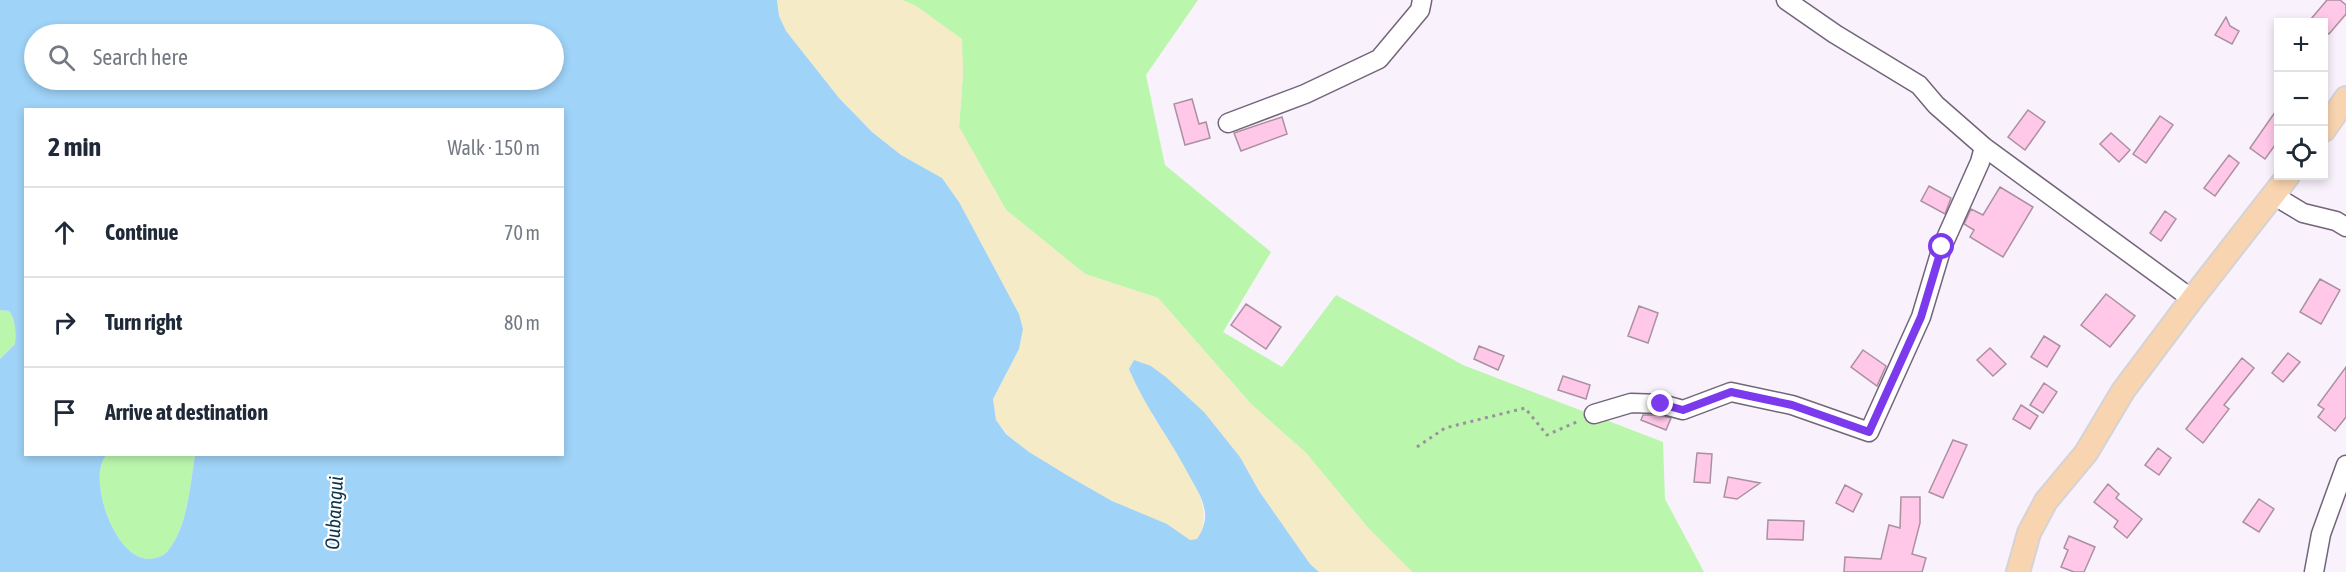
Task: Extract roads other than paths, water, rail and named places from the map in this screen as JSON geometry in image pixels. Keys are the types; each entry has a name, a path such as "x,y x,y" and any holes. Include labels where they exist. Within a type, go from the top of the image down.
{"main road":[{"path":"2327,126 2346,98"},
{"path":"2018,572 2029,533 2046,501 2086,453 2124,391 2192,299 2285,180"}],"street":[{"path":"1228,123 1305,94 1379,59 1420,10 1422,0"},
{"path":"1786,0 1835,34 1919,85 1936,105 1984,147 2192,299"},
{"path":"1594,414 1631,403 1661,404 1683,410 1731,392 1792,405 1869,432 1921,317 1942,247 1980,162 1984,147"},
{"path":"2273,195 2303,213 2336,221 2346,227"},
{"path":"2314,572 2321,534 2346,465"}],"water":[{"name":"Oubangui","path":"0,0 777,0 779,16 786,31 839,98 872,132 901,155 942,178 959,202 1019,314 1023,329 1019,349 993,399 996,420 1006,434 1029,452 1112,501 1167,524 1190,540 1197,539 1205,520 1202,500 1129,369 1134,360 1151,366 1204,412 1240,457 1259,491 1310,564 1319,572 0,572 0,359 15,344 14,322 9,311 0,310"}]}
